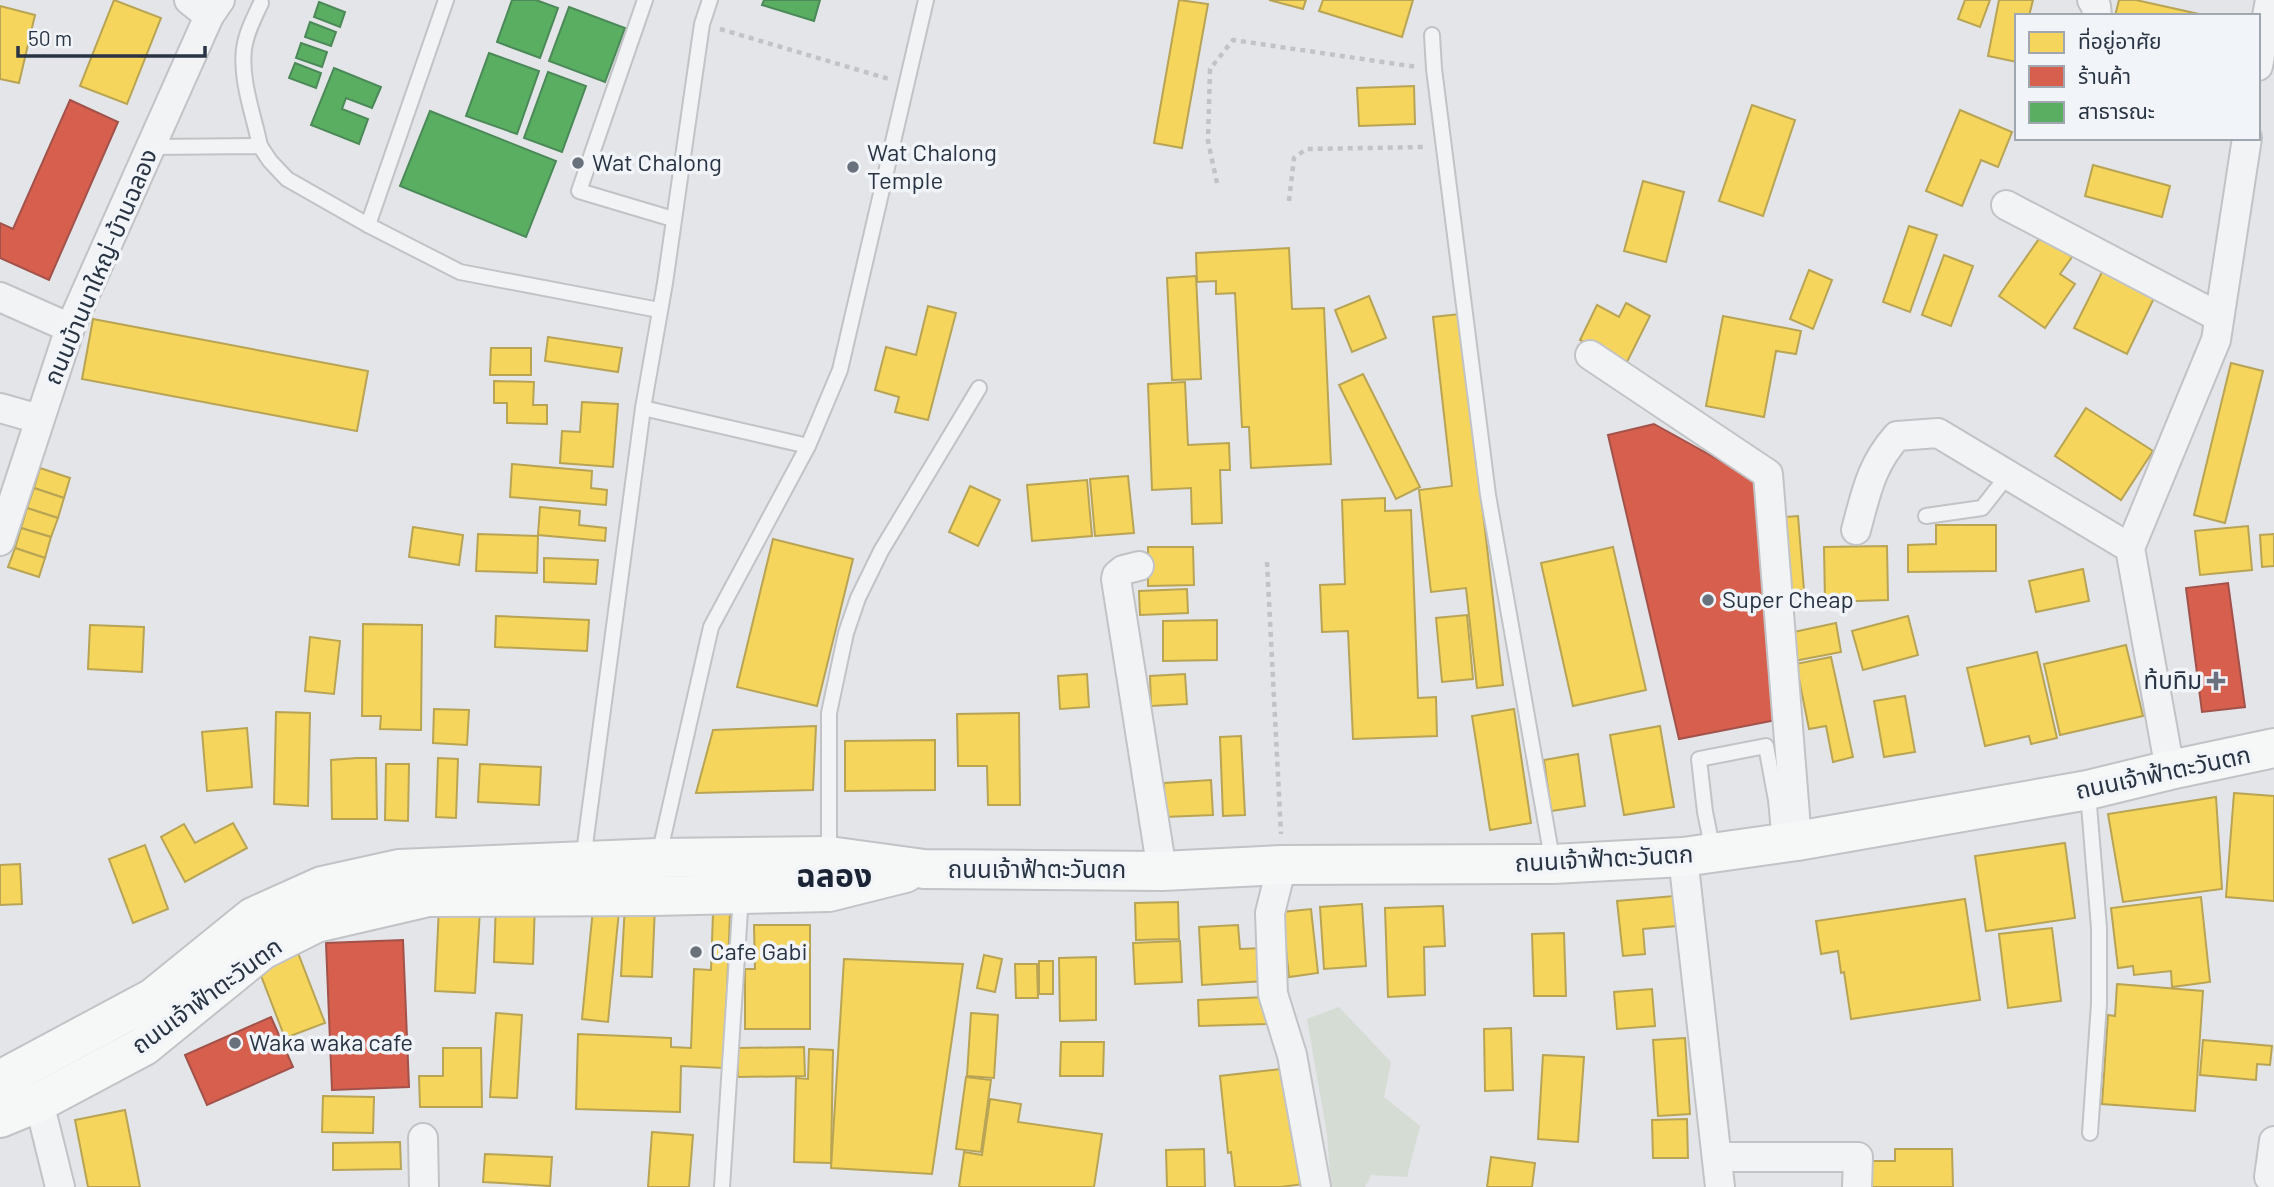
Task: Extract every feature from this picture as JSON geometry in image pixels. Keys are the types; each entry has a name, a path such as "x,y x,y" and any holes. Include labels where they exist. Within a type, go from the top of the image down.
{"main road":[{"name":"ถนนเจ้าฟ้าตะวันตก","path":"0,1118 39,1102 144,1046 262,950 316,922 398,913 428,897 581,879 658,858 830,856 924,869 1162,871 1282,865 1553,864 1698,855 1789,842 2088,790 2170,769 2274,748"},
{"path":"653,896 658,858"},
{"name":"ถนนเจ้าฟ้าตะวันตก","path":"0,1080 153,998 253,917 322,886 399,869 581,879 653,896 829,892 924,869"}],"street":[{"path":"2260,55 2270,0"},
{"name":"ถนนบ้านนาใหญ่-บ้านฉลอง","path":"0,541 70,328 152,148 206,5"},
{"path":"2170,769 2130,548 2216,340 2247,140"},
{"path":"2006,205 2219,317"},
{"path":"0,297 70,328"},
{"path":"1590,355 1768,474 1789,842"},
{"path":"0,408 39,419"},
{"path":"1856,530 1871,473 1884,451 1897,436 1938,433 2130,548"},
{"path":"1139,566 1123,570 1116,579 1162,871"},
{"path":"1698,855 1720,1187"},
{"path":"1282,865 1270,913 1273,993 1292,1055 1316,1187"},
{"path":"39,1102 60,1187"},
{"path":"423,1138 424,1187"},
{"path":"2269,1177 2274,1141"},
{"path":"1717,1157 1857,1157 1857,1187"}],"lane":[{"path":"368,225 446,0"},
{"path":"645,0 579,191 673,219"},
{"path":"658,858 711,627 808,446 840,370 926,0"},
{"path":"581,879 643,408 702,24 708,1"},
{"path":"261,3 244,49 243,70 260,146 287,179 368,225 460,272 659,310"},
{"path":"1432,34 1434,69 1488,495 1553,864"},
{"path":"152,148 260,146"},
{"path":"830,856 829,713 846,633 858,598 881,551 979,388"},
{"path":"643,408 808,446"},
{"path":"1926,516 1982,508 2008,474"},
{"path":"1698,855 1705,812 1699,759 1766,746 1776,800 1789,842"},
{"path":"2088,790 2099,928 2099,1004 2090,1133"},
{"path":"722,1187 741,894"}],"path":[{"path":"702,24 906,84"},
{"path":"1217,183 1208,141 1210,69 1233,40 1434,69"},
{"path":"1289,201 1294,158 1306,149 1446,147"},
{"path":"1267,562 1282,865"}],"shaded area":[{"path":"1339,1007 1391,1062 1384,1097 1420,1126 1407,1177 1371,1175 1365,1187 1331,1187 1327,1134 1307,1019"}],"building: ที่อยู่อาศัย":[{"path":"114,0 161,18 127,104 80,86"},
{"path":"1179,0 1208,4 1182,148 1154,143"},
{"path":"1269,0 1306,0 1303,9"},
{"path":"1323,0 1413,0 1402,37 1319,11"},
{"path":"1965,0 1990,0 1980,27 1958,19"},
{"path":"1999,0 2033,0 2030,14 2015,14 2015,62 1988,56"},
{"path":"2119,0 2136,0 2199,14 2116,14"},
{"path":"0,6 35,15 19,83 0,79"},
{"path":"1414,86 1415,124 1359,126 1357,88"},
{"path":"1752,105 1795,120 1763,216 1719,201"},
{"path":"1960,110 2012,132 1998,167 1981,160 1962,206 1926,191"},
{"path":"2093,165 2170,186 2162,217 2085,196"},
{"path":"1643,181 1684,192 1666,262 1624,251"},
{"path":"1909,226 1937,235 1910,312 1883,302"},
{"path":"2041,236 2072,257 2060,274 2075,284 2045,328 1999,296"},
{"path":"1289,248 1292,309 1324,308 1331,464 1251,468 1249,427 1242,427 1235,293 1216,294 1216,281 1197,282 1196,253"},
{"path":"1944,255 1973,266 1951,326 1922,315"},
{"path":"2104,268 2156,294 2127,354 2074,328"},
{"path":"1809,270 1832,280 1813,329 1790,319"},
{"path":"1196,276 1201,379 1172,380 1167,278"},
{"path":"1369,296 1386,338 1352,352 1335,310"},
{"path":"1626,303 1650,316 1626,364 1580,340 1597,305 1619,317"},
{"path":"928,306 956,313 928,420 895,412 899,397 875,390 886,347 916,355"},
{"path":"1460,314 1503,685 1477,688 1466,588 1431,592 1419,490 1452,486 1433,317"},
{"path":"1723,316 1801,331 1796,354 1776,351 1764,417 1706,406"},
{"path":"93,319 368,371 357,431 82,379"},
{"path":"548,337 622,348 618,372 545,361"},
{"path":"491,348 531,348 531,375 490,375"},
{"path":"2231,363 2263,371 2225,523 2194,515"},
{"path":"1363,374 1420,487 1396,499 1339,385"},
{"path":"494,381 534,382 533,405 547,405 547,424 507,423 507,403 494,403"},
{"path":"1185,382 1188,445 1229,443 1230,470 1220,470 1222,523 1192,524 1191,488 1152,490 1148,384"},
{"path":"582,402 618,404 613,467 560,463 562,431 580,432"},
{"path":"2086,408 2153,451 2121,500 2055,456"},
{"path":"512,464 592,471 591,488 607,490 606,505 510,497"},
{"path":"40,468 70,478 64,498 34,488"},
{"path":"1128,476 1134,533 1095,536 1090,479"},
{"path":"1087,480 1092,536 1032,541 1027,485"},
{"path":"970,486 1000,500 978,546 949,532"},
{"path":"34,488 64,498 58,518 27,508"},
{"path":"1385,498 1385,511 1411,510 1418,698 1436,697 1437,736 1353,739 1348,631 1322,632 1320,585 1345,584 1342,500"},
{"path":"540,507 580,511 579,525 606,528 605,541 538,535"},
{"path":"27,508 58,518 51,537 21,528"},
{"path":"1798,516 1804,590 1779,592 1773,518"},
{"path":"1936,525 1996,525 1996,571 1908,572 1908,545 1936,544"},
{"path":"2248,526 2252,570 2200,575 2195,531"},
{"path":"413,527 463,535 459,565 409,557"},
{"path":"21,528 51,537 45,558 15,548"},
{"path":"478,534 538,536 537,573 476,571"},
{"path":"2274,534 2274,566 2262,567 2260,535"},
{"path":"773,539 853,559 817,706 737,687"},
{"path":"1887,546 1888,600 1825,602 1824,547"},
{"path":"1148,547 1193,547 1194,585 1148,586"},
{"path":"1613,547 1646,690 1573,706 1541,563"},
{"path":"15,548 45,558 39,577 8,567"},
{"path":"544,558 598,560 596,584 544,582"},
{"path":"2083,569 2089,601 2036,612 2029,581"},
{"path":"1187,589 1188,613 1140,615 1139,591"},
{"path":"1467,615 1473,679 1442,682 1436,618"},
{"path":"496,616 589,620 587,651 495,647"},
{"path":"1908,616 1918,655 1863,670 1852,631"},
{"path":"1217,620 1217,660 1163,661 1163,621"},
{"path":"1836,623 1841,652 1794,661 1789,633"},
{"path":"363,624 422,625 421,730 380,729 381,716 362,716"},
{"path":"90,625 144,627 142,672 88,669"},
{"path":"310,637 340,641 334,694 305,691"},
{"path":"2126,645 2143,716 2060,735 2044,664"},
{"path":"2037,652 2057,738 2031,744 2029,736 1985,746 1967,668"},
{"path":"1831,657 1853,757 1833,762 1826,726 1809,729 1796,664"},
{"path":"1087,674 1089,707 1060,709 1058,676"},
{"path":"1185,674 1187,704 1151,706 1150,676"},
{"path":"1905,696 1915,752 1884,757 1874,701"},
{"path":"434,709 469,710 467,745 433,743"},
{"path":"1514,709 1531,823 1490,830 1472,716"},
{"path":"276,712 310,713 308,806 274,804"},
{"path":"1019,713 1020,805 988,805 987,766 958,766 957,714"},
{"path":"816,726 813,790 696,793 713,730"},
{"path":"1660,726 1674,807 1624,815 1610,735"},
{"path":"247,728 252,787 207,791 202,732"},
{"path":"1241,736 1245,815 1223,816 1220,737"},
{"path":"935,740 935,790 845,791 845,741"},
{"path":"1578,754 1585,806 1551,811 1544,760"},
{"path":"376,758 377,819 332,819 331,760"},
{"path":"438,758 458,759 456,818 436,817"},
{"path":"386,764 409,764 408,821 385,820"},
{"path":"480,764 541,767 539,805 478,802"},
{"path":"1211,780 1213,815 1165,817 1164,783"},
{"path":"2234,793 2274,796 2274,901 2226,897"},
{"path":"2216,797 2222,889 2123,902 2108,814"},
{"path":"233,823 247,848 185,882 161,837 184,824 195,843"},
{"path":"2065,843 2075,918 1986,931 1975,856"},
{"path":"145,845 168,909 133,923 109,859"},
{"path":"20,864 22,904 0,905 0,865"},
{"path":"1674,896 1677,926 1643,929 1645,954 1623,956 1617,901"},
{"path":"2201,897 2210,982 2172,987 2171,971 2134,975 2133,966 2118,968 2111,908"},
{"path":"594,899 620,901 608,1022 582,1019"},
{"path":"1965,899 1980,1000 1851,1019 1838,951 1821,954 1816,921"},
{"path":"496,901 535,902 533,964 494,962"},
{"path":"1178,902 1179,939 1136,940 1135,903"},
{"path":"1362,904 1366,966 1324,969 1320,907"},
{"path":"625,905 655,906 652,977 621,976"},
{"path":"1443,906 1445,946 1424,947 1425,995 1388,997 1385,908"},
{"path":"439,907 480,910 475,993 435,991"},
{"path":"1311,909 1318,973 1289,977 1282,912"},
{"path":"713,913 730,913 724,1068 681,1066 680,1112 576,1109 578,1034 671,1038 671,1047 691,1048 694,969 711,970"},
{"path":"754,925 810,925 810,1029 745,1029 745,969 755,969"},
{"path":"1238,925 1240,949 1263,948 1265,981 1202,985 1199,927"},
{"path":"2052,928 2061,1001 2008,1008 1999,934"},
{"path":"1564,933 1566,996 1534,996 1532,934"},
{"path":"1180,941 1182,982 1135,984 1133,943"},
{"path":"295,945 325,1023 285,1038 255,960"},
{"path":"984,955 1002,959 995,992 977,988"},
{"path":"1096,957 1096,1020 1060,1021 1059,958"},
{"path":"844,959 963,964 932,1174 831,1168"},
{"path":"1039,961 1053,961 1053,994 1039,994"},
{"path":"1015,964 1037,964 1038,998 1016,998"},
{"path":"2117,984 2203,991 2195,1111 2102,1104 2108,1015 2115,1016"},
{"path":"1652,989 1655,1026 1617,1029 1614,992"},
{"path":"1266,997 1267,1024 1199,1026 1198,1000"},
{"path":"496,1013 522,1015 517,1098 490,1097"},
{"path":"971,1013 998,1015 994,1078 967,1076"},
{"path":"1511,1028 1513,1090 1485,1091 1484,1029"},
{"path":"1685,1038 1690,1114 1658,1116 1653,1040"},
{"path":"2203,1040 2272,1046 2270,1065 2257,1064 2256,1080 2200,1075"},
{"path":"1061,1042 1104,1042 1103,1076 1060,1076"},
{"path":"804,1047 805,1076 738,1077 737,1048"},
{"path":"443,1048 481,1048 482,1107 420,1107 419,1076 443,1076"},
{"path":"809,1049 833,1050 831,1163 794,1162 796,1078 808,1079"},
{"path":"1543,1055 1584,1057 1578,1142 1538,1139"},
{"path":"1289,1068 1304,1184 1235,1187 1231,1152 1228,1153 1220,1076"},
{"path":"966,1077 991,1080 981,1152 956,1149"},
{"path":"323,1096 374,1097 373,1133 322,1132"},
{"path":"990,1099 1021,1104 1018,1122 1102,1134 1094,1187 959,1187 964,1152 982,1155"},
{"path":"125,1110 140,1187 88,1187 75,1120"},
{"path":"1687,1119 1688,1158 1653,1158 1652,1120"},
{"path":"652,1132 693,1135 689,1187 648,1187"},
{"path":"400,1142 401,1169 333,1170 333,1143"},
{"path":"1204,1149 1205,1187 1167,1187 1166,1150"},
{"path":"1895,1149 1952,1149 1953,1187 1867,1187 1866,1161 1895,1161"},
{"path":"485,1154 552,1157 550,1186 483,1182"},
{"path":"1491,1157 1535,1163 1532,1187 1487,1187"}],"building: ร้านค้า":[{"path":"70,100 118,122 49,280 0,258 0,223 13,229"},
{"name":"Super Cheap","path":"1654,424 1757,481 1781,719 1679,739 1608,435"},
{"path":"2228,583 2245,707 2202,712 2186,588"},
{"path":"403,940 409,1087 332,1090 326,943"},
{"path":"271,1017 293,1067 207,1105 185,1055"}],"building: สาธารณะ":[{"path":"512,0 536,0 558,8 540,58 497,42"},
{"path":"764,0 820,0 814,21 762,5"},
{"path":"319,2 345,12 340,27 314,17"},
{"path":"569,7 625,28 605,82 549,61"},
{"path":"310,22 336,32 331,46 305,37"},
{"path":"301,43 327,52 322,67 296,58"},
{"path":"489,53 539,71 517,134 466,116"},
{"path":"295,63 321,73 316,88 289,78"},
{"path":"334,68 381,87 372,108 346,98 342,109 368,119 359,144 311,125"},
{"path":"548,72 586,86 562,152 524,138"},
{"path":"430,111 556,161 526,237 400,186"}],"place":[{"name":"Wat Chalong","path":"578,163"},
{"name":"Wat Chalong Temple","path":"853,167"},
{"name":"Super Cheap","path":"1708,600"},
{"name":"ท้บทิม","path":"2216,681"},
{"name":"Cafe Gabi","path":"696,952"},
{"name":"Waka waka cafe","path":"235,1043"}],"district":[{"name":"ฉลอง","path":"834,876"}]}
